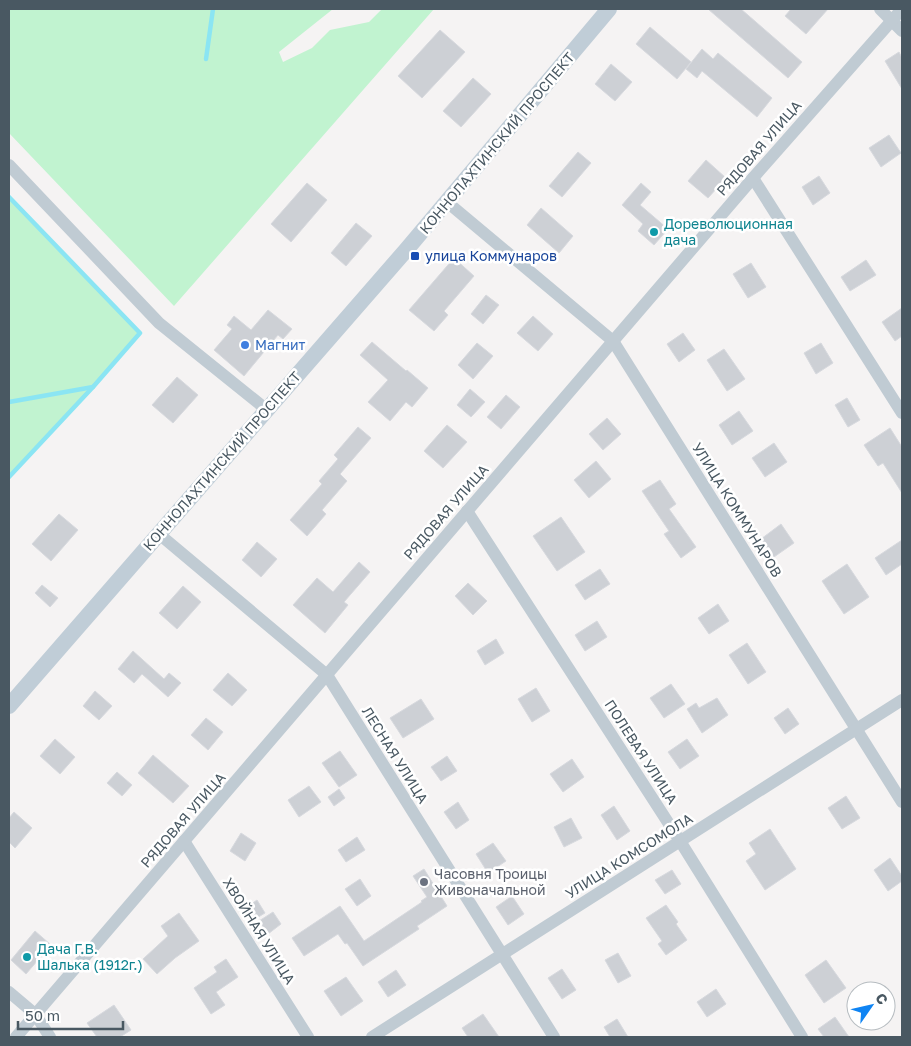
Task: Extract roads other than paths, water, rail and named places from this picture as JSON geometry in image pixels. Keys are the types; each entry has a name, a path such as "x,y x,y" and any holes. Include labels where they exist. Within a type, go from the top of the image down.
{"main road":[{"name":"КОННОЛАХТИНСКИЙ ПРОСПЕКТ","path":"9,706 447,202 609,9"}],"street":[{"path":"880,9 902,31"},
{"name":"РЯДОВАЯ УЛИЦА","path":"16,1037 752,178 902,9"},
{"path":"9,165 159,323 267,410"},
{"path":"752,178 902,413"},
{"name":"УЛИЦА КОММУНАРОВ","path":"447,202 613,341 902,802"},
{"name":"ПОЛЕВАЯ УЛИЦА","path":"467,511 680,841 802,1037"},
{"name":"ЛЕСНАЯ УЛИЦА","path":"159,534 327,675 554,1037"},
{"name":"УЛИЦА КОМСОМОЛА","path":"372,1037 902,700"},
{"name":"ХВОЙНАЯ УЛИЦА","path":"184,841 308,1037"},
{"path":"9,992 35,1014 50,1037"}],"waterway":[{"path":"206,59 213,9"},
{"path":"9,197 140,333 93,387 9,477"},
{"path":"9,402 93,387"}],"place":[{"name":"Дореволюционная дача","path":"654,232"},
{"name":"улица Коммунаров","path":"415,256"},
{"name":"Магнит","path":"245,345"},
{"name":"Часовня Троицы Живоначальной","path":"424,882"},
{"name":"Дача Г.В. Шалька (1912г.)","path":"27,957"}]}
